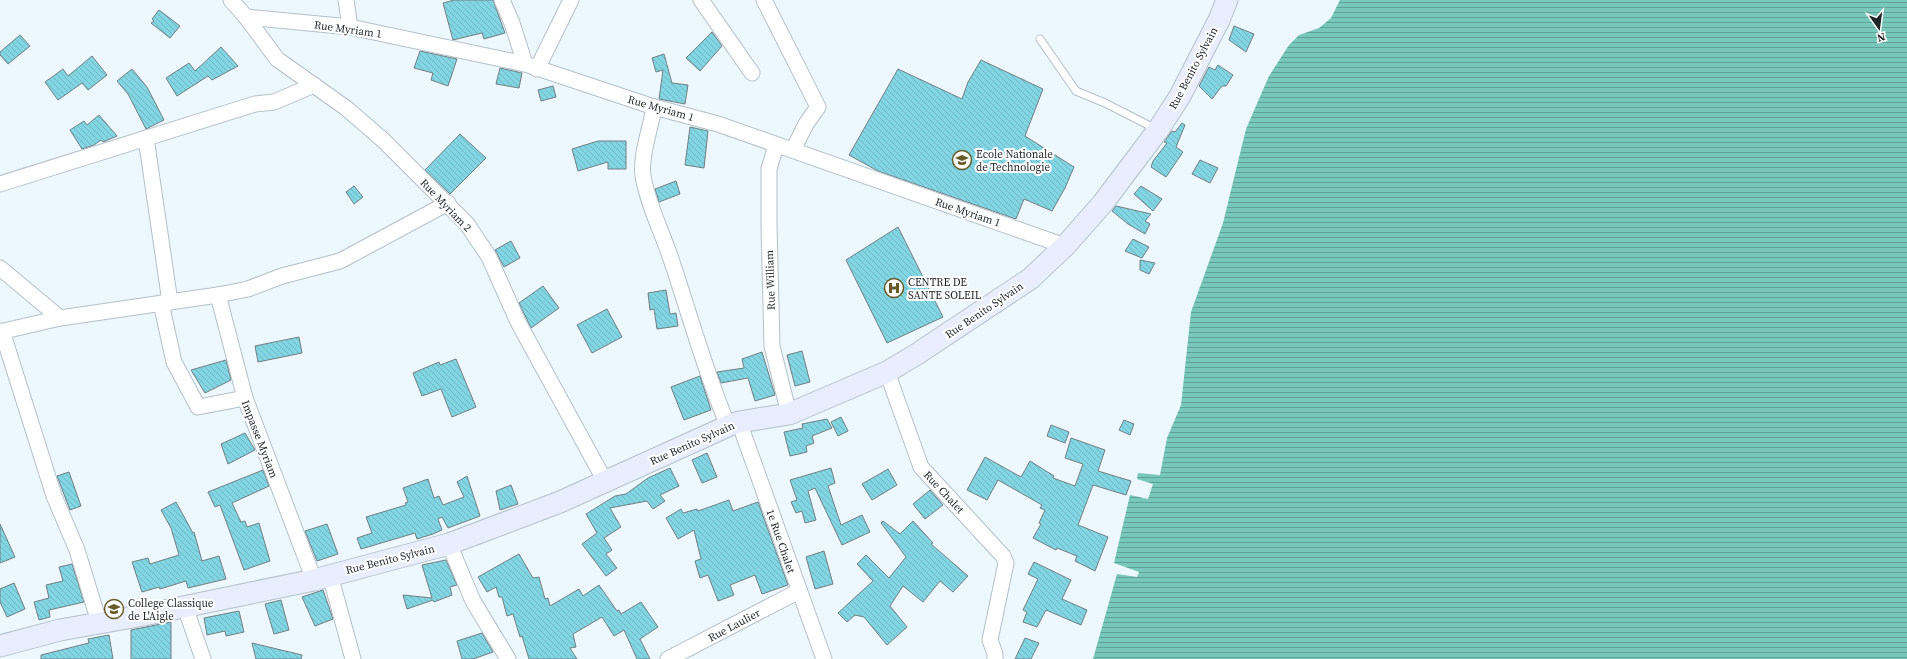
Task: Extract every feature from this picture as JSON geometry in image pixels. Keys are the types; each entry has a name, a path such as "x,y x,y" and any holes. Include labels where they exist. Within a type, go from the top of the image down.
{"main road":[{"name":"Rue Benito Sylvain","path":"0,646 27,638 99,622 185,607 322,577 449,544 606,483 734,424 790,414 887,372 918,354 1030,279 1065,246 1103,203 1158,130 1180,96 1219,20 1227,0"}],"street":[{"name":"Rue Myriam 2","path":"231,0 246,17 277,59 314,85 383,140 427,186 448,203 467,224 489,257 518,322 606,483"},
{"path":"346,0 350,27"},
{"path":"502,0 531,66"},
{"path":"531,66 571,0"},
{"path":"701,0 752,73"},
{"path":"764,0 818,107 806,124 793,150"},
{"name":"Rue Myriam 1","path":"246,17 350,27 531,66 654,107 718,124 1065,246"},
{"path":"0,184 255,104 274,102 314,85"},
{"name":"1e Rue Chalet","path":"654,107 643,163 643,175 646,189 673,264 715,396 734,424 824,659"},
{"path":"146,138 174,362 198,407 245,398"},
{"name":"Rue William","path":"776,145 769,169 768,226 772,346 790,414"},
{"path":"99,622 76,550 54,496 1,331 60,318 218,295 248,289 282,276 340,261 448,203"},
{"path":"0,268 60,318"},
{"name":"Impasse Myriam","path":"218,295 245,398 322,577 353,659"},
{"name":"Rue Chalet","path":"887,372 920,467 1003,556 1006,563 990,640 996,654 995,659"},
{"path":"449,544 473,601 508,659"},
{"name":"Rue Laulier","path":"668,659 799,591"},
{"path":"185,607 203,659"}],"lane":[{"path":"1040,39 1076,91 1105,103 1158,130"}],"shaded area":[{"path":"1340,0 1907,0 1907,659 1093,659 1117,574 1137,577 1139,572 1114,563 1130,495 1148,499 1153,484 1137,479 1138,473 1160,475 1167,438 1181,405 1191,312 1223,223 1246,129 1269,76 1289,45 1299,35 1319,28 1331,18"}],"building":[{"path":"454,0 493,0 505,33 484,39 482,33 453,40 443,3"},
{"path":"159,10 180,26 170,38 151,23 154,21 152,19"},
{"path":"1234,26 1254,34 1246,52 1229,40"},
{"path":"712,32 722,46 700,71 686,58"},
{"path":"20,35 30,46 8,64 0,55 0,52"},
{"path":"221,47 238,66 212,80 208,76 177,96 166,78 189,63 195,71"},
{"path":"420,51 457,59 448,86 431,80 433,73 414,68"},
{"path":"664,54 672,83 688,85 685,104 659,99 663,70 656,72 652,58"},
{"path":"92,56 107,75 88,90 82,83 58,100 45,82 63,69 68,76"},
{"path":"981,60 1043,89 1025,136 1074,167 1065,188 1052,211 1024,199 1016,219 878,171 849,155 898,69 962,99 968,82"},
{"path":"1218,65 1233,75 1226,86 1222,86 1212,99 1199,86 1209,67 1215,70"},
{"path":"500,68 522,73 519,88 496,84"},
{"path":"132,69 147,87 164,120 146,129 128,94 117,81"},
{"path":"553,86 556,97 541,101 538,90"},
{"path":"99,115 117,136 103,142 101,140 94,145 82,149 70,130 84,121 87,125"},
{"path":"1182,123 1185,125 1176,147 1183,152 1166,177 1151,167 1153,161 1167,143 1164,142 1172,131 1175,132"},
{"path":"690,127 708,131 704,168 685,165"},
{"path":"460,134 486,158 450,194 425,170"},
{"path":"598,141 626,141 626,169 608,169 608,162 578,171 572,149"},
{"path":"1200,160 1218,168 1210,183 1192,174"},
{"path":"676,181 680,194 659,202 655,189"},
{"path":"354,186 363,197 354,204 346,192"},
{"path":"1141,186 1162,199 1153,211 1134,194"},
{"path":"1116,206 1151,214 1145,221 1150,224 1145,234 1128,224 1112,211"},
{"name":"CENTRE DE SANTE SOLEIL","path":"898,227 943,317 887,343 846,260"},
{"path":"1133,239 1149,247 1142,258 1125,251"},
{"path":"511,241 520,258 504,267 495,250"},
{"path":"1140,260 1155,263 1149,274 1140,270"},
{"path":"543,286 559,308 531,328 519,303"},
{"path":"666,290 670,314 676,313 678,326 657,329 654,309 650,310 648,293"},
{"path":"607,309 622,337 592,353 577,325"},
{"path":"299,337 302,353 258,362 255,346"},
{"path":"802,351 810,382 795,386 787,355"},
{"path":"762,352 775,395 755,401 748,378 721,383 717,372 744,368 742,359"},
{"path":"456,359 476,407 452,417 441,389 422,396 413,373 439,362 440,365"},
{"path":"226,360 231,380 205,393 191,370"},
{"path":"700,376 711,410 684,420 671,387"},
{"path":"841,417 848,431 838,436 831,422"},
{"path":"827,419 832,428 812,436 814,443 806,446 807,452 790,456 784,432 803,428 802,424"},
{"path":"1124,420 1134,424 1130,435 1119,430"},
{"path":"1051,425 1069,432 1065,443 1047,436"},
{"path":"245,433 255,450 228,464 221,444"},
{"path":"1071,438 1105,450 1098,471 1131,481 1126,495 1093,485 1078,525 1108,537 1095,571 1075,561 1077,556 1057,548 1056,550 1033,538 1041,524 1039,523 1045,510 1040,508 1042,505 998,480 987,500 967,490 985,457 1021,477 1030,461 1054,476 1053,478 1075,486 1083,464 1065,458"},
{"path":"707,453 717,477 702,483 692,460"},
{"path":"670,468 679,486 660,495 665,501 653,509 647,501 610,508 621,527 604,538 612,550 606,554 617,568 606,576 582,544 597,533 586,514 615,496 626,494 648,478"},
{"path":"831,468 835,483 828,486 841,525 862,515 870,532 842,545 815,488 808,491 816,520 805,523 802,511 796,513 791,502 797,500 790,480"},
{"path":"888,469 897,485 872,500 862,484"},
{"path":"263,470 269,486 232,503 241,522 245,521 247,527 259,523 270,561 244,570 220,505 215,507 208,492"},
{"path":"69,472 81,506 70,510 57,476"},
{"path":"467,476 480,516 448,528 442,517 438,519 442,530 433,534 417,539 415,533 361,549 357,538 372,533 366,517 406,505 405,503 408,502 403,488 428,479 434,498 439,496 443,505 464,497 457,482"},
{"path":"511,485 518,504 500,510 496,491"},
{"path":"930,490 943,505 925,519 913,504"},
{"path":"729,500 733,511 758,502 788,585 762,594 755,575 730,585 734,595 718,601 708,575 700,578 695,561 701,559 694,530 678,539 666,518 681,509 683,513 697,509 698,511"},
{"path":"176,502 193,533 194,532 202,561 219,556 226,579 188,588 186,581 160,589 159,587 142,592 132,562 148,558 150,564 179,555 171,528 161,510"},
{"path":"883,521 900,534 913,521 933,543 931,544 968,576 953,592 940,581 923,602 903,586 890,606 907,627 887,645 864,617 855,615 847,622 838,613 873,581 857,564 866,555 889,578 906,557 881,523"},
{"path":"0,524 15,557 0,563"},
{"path":"327,524 338,554 317,561 305,531"},
{"path":"824,551 833,584 815,589 806,557"},
{"path":"519,554 533,578 539,577 545,599 548,598 550,606 579,589 583,596 599,585 617,611 619,610 621,614 641,602 658,627 640,639 650,659 637,659 624,630 614,636 602,617 573,634 576,647 570,648 577,659 529,659 513,614 507,616 502,597 499,597 496,587 487,592 478,577"},
{"path":"446,560 457,585 450,587 452,595 434,602 433,600 407,609 403,595 432,598 422,565"},
{"path":"1034,562 1071,580 1062,599 1087,610 1081,625 1046,610 1037,627 1023,622 1027,612 1023,610 1038,579 1028,574"},
{"path":"72,564 84,602 49,610 50,617 39,620 34,602 49,598 46,585 63,581 59,567"},
{"path":"14,583 25,609 7,617 0,602 0,589"},
{"path":"323,590 333,619 315,626 302,597"},
{"path":"281,600 289,630 274,634 265,604"},
{"path":"239,611 244,632 226,636 225,631 207,635 204,618"},
{"path":"171,622 171,659 131,659 131,630"},
{"path":"482,633 493,652 473,659 462,659 457,641"},
{"path":"109,635 113,659 41,659 41,655 89,643 88,639"},
{"path":"1025,638 1039,643 1031,659 1015,659"},
{"path":"252,643 302,655 301,659 256,659"}],"place":[{"name":"Ecole Nationale de Technologie","path":"962,160"},
{"name":"CENTRE DE SANTE SOLEIL","path":"894,288"},
{"name":"College Classique de L'Aigle","path":"114,609"}]}
